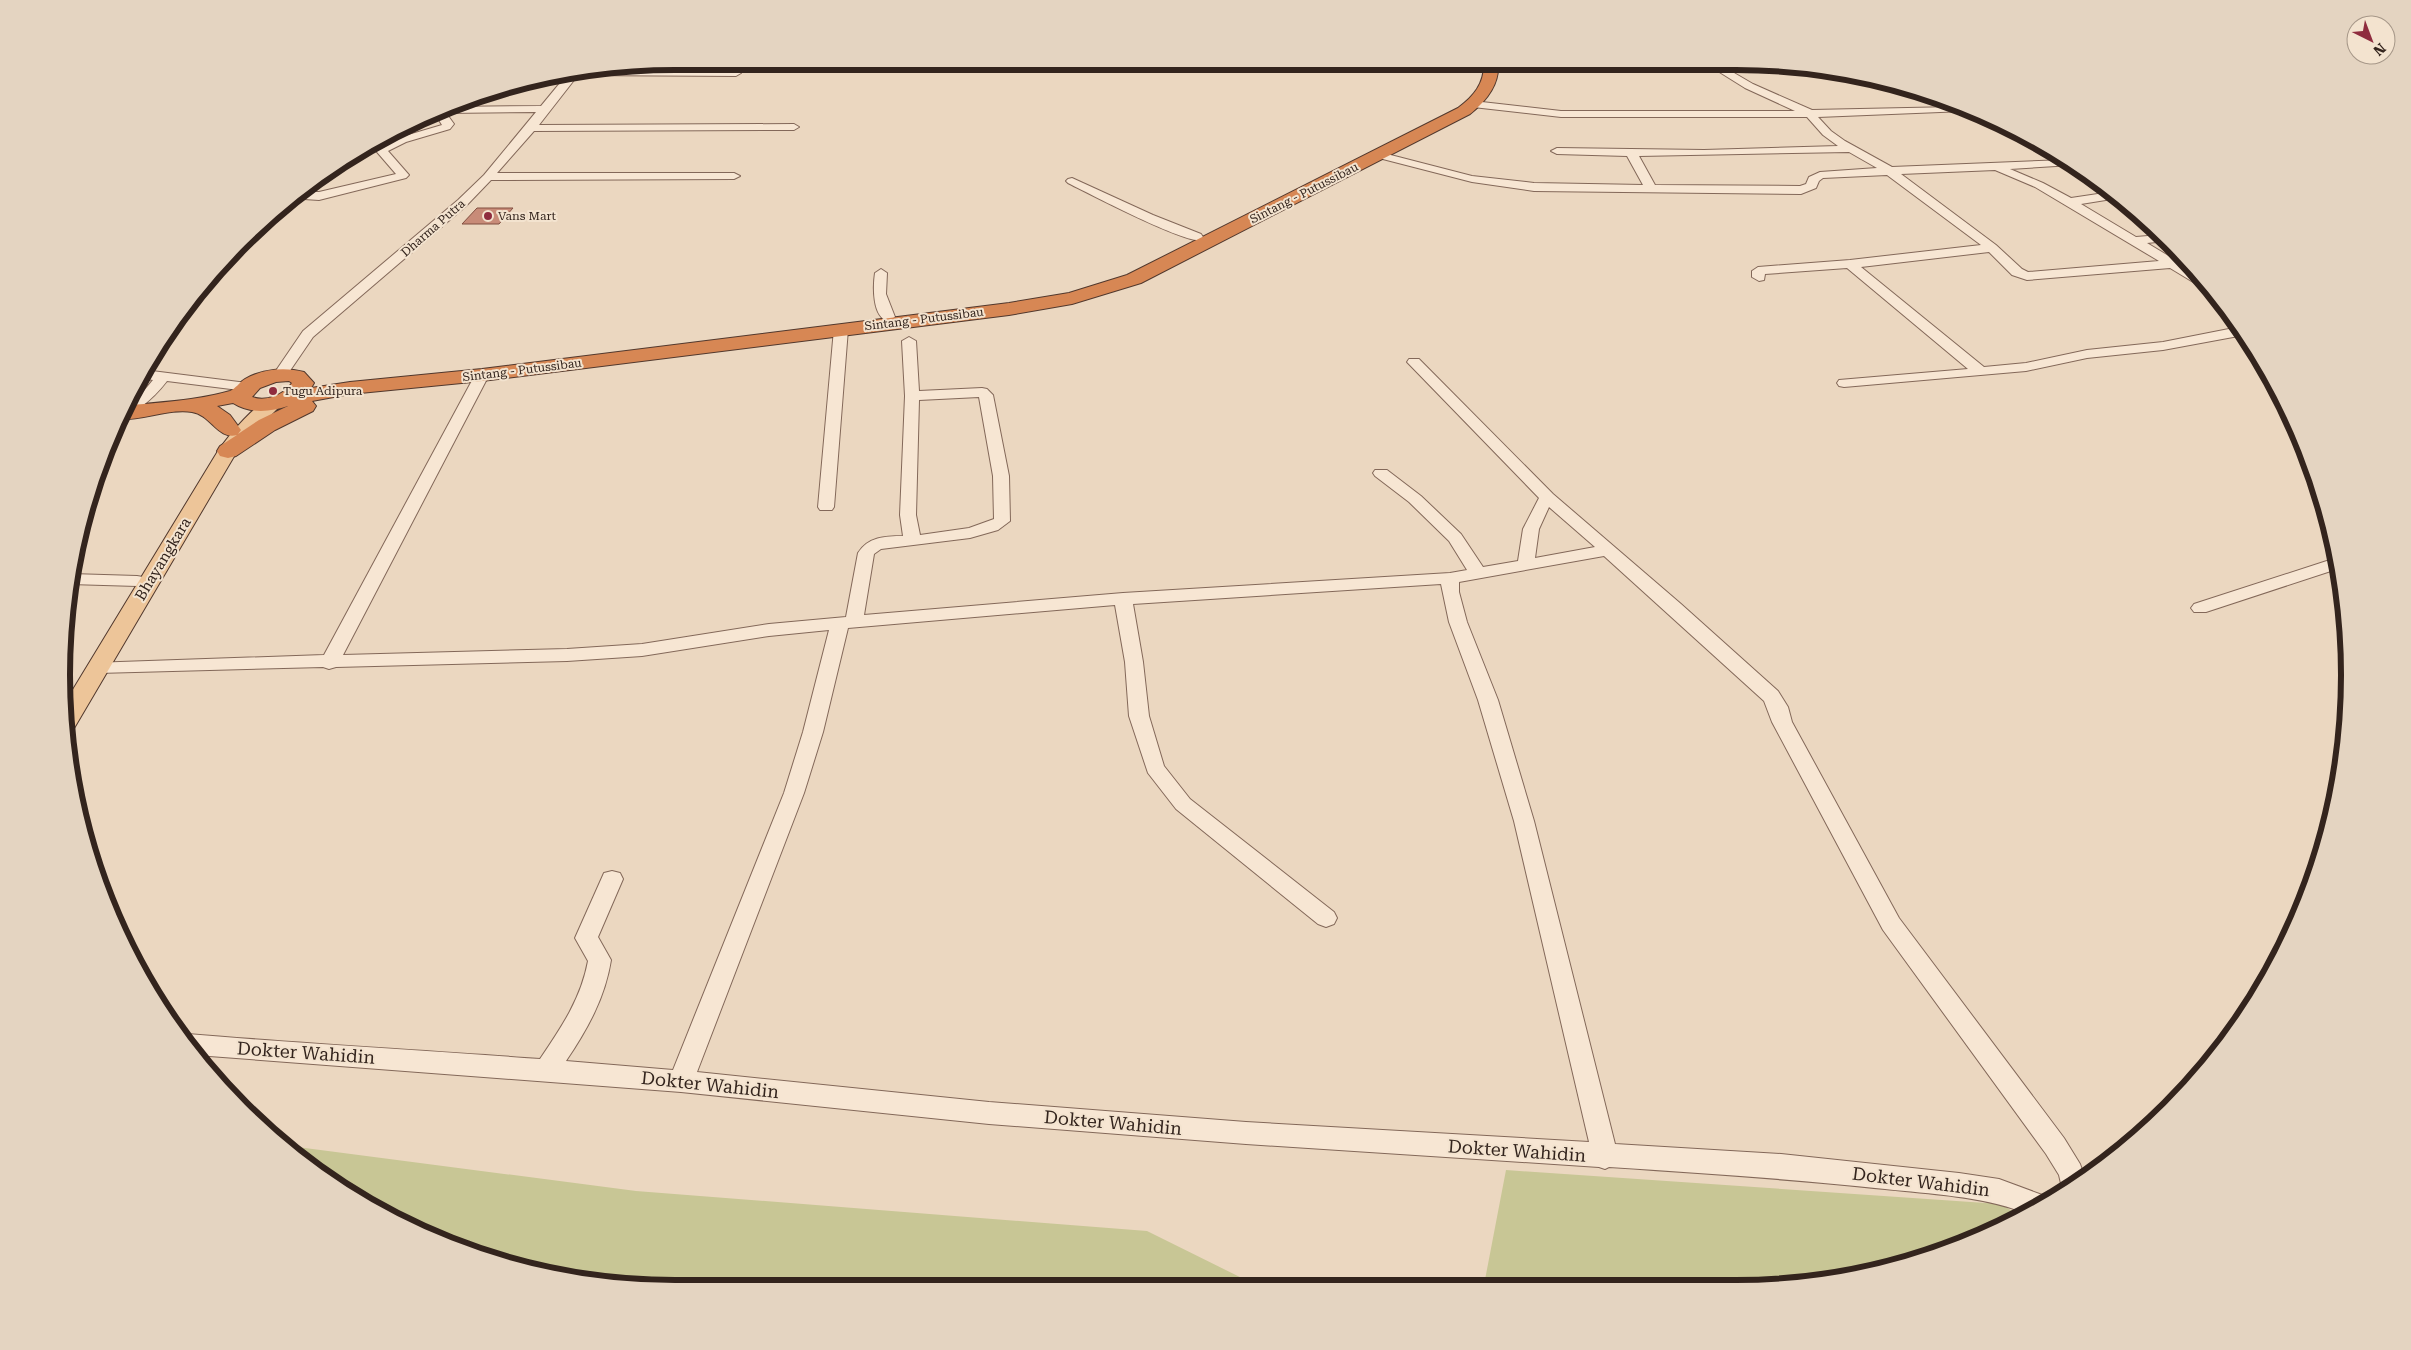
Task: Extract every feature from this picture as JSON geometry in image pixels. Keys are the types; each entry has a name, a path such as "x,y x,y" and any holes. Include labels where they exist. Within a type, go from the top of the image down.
{"highway":[{"name":"Sintang - Putussibau","path":"246,395 280,401 350,388 482,375 1009,309 1095,292 1159,267 1462,104 1479,82 1481,70"},
{"name":"Sintang - Putussibau","path":"303,383 360,382 481,370 1026,300 1074,291 1126,274 1197,238 1379,155 1473,104 1488,86 1490,70"},
{"path":"130,411 246,395 262,379 280,375 297,376 303,383 296,394 280,401"},
{"path":"190,404 213,412 226,422 229,441 250,436 284,416 350,388"}],"main road":[{"name":"Bhayangkara","path":"71,712 229,441 246,395"},
{"name":"Bhayangkara","path":"70,686 137,580 229,441 280,401"}],"street":[{"path":"671,70 736,73"},
{"path":"1722,70 1749,86 1809,113 1827,133 1850,149 1890,171 1992,248 2023,275 2171,260"},
{"name":"Dharma Putra","path":"280,375 308,334 458,207 488,177 531,128 544,109 569,80"},
{"path":"1473,104 1561,114 1602,115 1952,110"},
{"path":"460,110 544,109"},
{"path":"307,195 314,197 402,176 403,174 381,150 402,140 446,127 449,124 443,116"},
{"path":"531,128 794,127"},
{"path":"1557,151 1632,154 1758,153 1850,149"},
{"path":"1632,154 1651,188"},
{"path":"1379,155 1445,174 1502,184 1534,187 1801,190 1812,186 1813,180 1820,175 2059,163"},
{"path":"1993,167 2039,185 2132,241 2171,260 2185,269"},
{"path":"488,177 734,176"},
{"path":"1072,181 1149,218 1197,238"},
{"path":"2069,202 2106,196"},
{"path":"2132,241 2155,239"},
{"path":"1759,277 1758,271 1850,264 1992,248"},
{"path":"1850,264 1981,372"},
{"path":"881,273 879,294 888,317"},
{"path":"826,507 830,441 841,329"},
{"path":"1844,383 1981,372 2026,366 2087,354 2163,346 2234,332"},
{"path":"909,341 912,396 908,515 912,530 911,541"},
{"path":"1414,362 1548,497 1771,696 1778,707 1782,722 1891,924 2055,1146 2071,1172 2072,1178"},
{"path":"149,375 246,395"},
{"path":"330,663 482,375"},
{"path":"134,404 148,395 162,378"},
{"path":"681,1081 794,792 847,623 866,553 870,547 879,543 911,541 970,533 993,526 1002,521 1004,512 997,455 986,395 982,392 970,392 912,396"},
{"path":"1381,473 1415,499 1455,538 1478,573"},
{"path":"1526,564 1526,546 1530,529 1538,510 1548,497"},
{"path":"98,667 330,663 642,650 769,630 847,623 1123,599 1450,578 1607,550"},
{"path":"2200,608 2330,565"},
{"path":"1450,578 1450,592 1458,622 1488,700 1524,821 1605,1157"},
{"path":"78,579 137,580"},
{"path":"1123,599 1134,662 1139,716 1155,768 1183,804 1326,918"},
{"path":"546,1070 579,1021 592,994 600,960 586,938 612,879"},
{"name":"Dokter Wahidin","path":"196,1045 681,1081 989,1113 1246,1133 1605,1157 1781,1166 1959,1185 1999,1191 2031,1203"}],"shaded area":[{"path":"297,1147 636,1191 1147,1231 1246,1280 675,1280 635,1279 596,1275 518,1259 443,1234 407,1218 372,1199 339,1178"},
{"path":"1506,1170 2000,1204 2015,1212 1968,1234 1930,1248 1893,1259 1815,1275 1776,1279 1736,1280 1485,1280"}],"building":[{"name":"Vans Mart","path":"477,208 513,208 499,224 462,224"}],"place":[{"name":"Vans Mart","path":"488,216"},
{"name":"Tugu Adipura","path":"273,391"}]}
